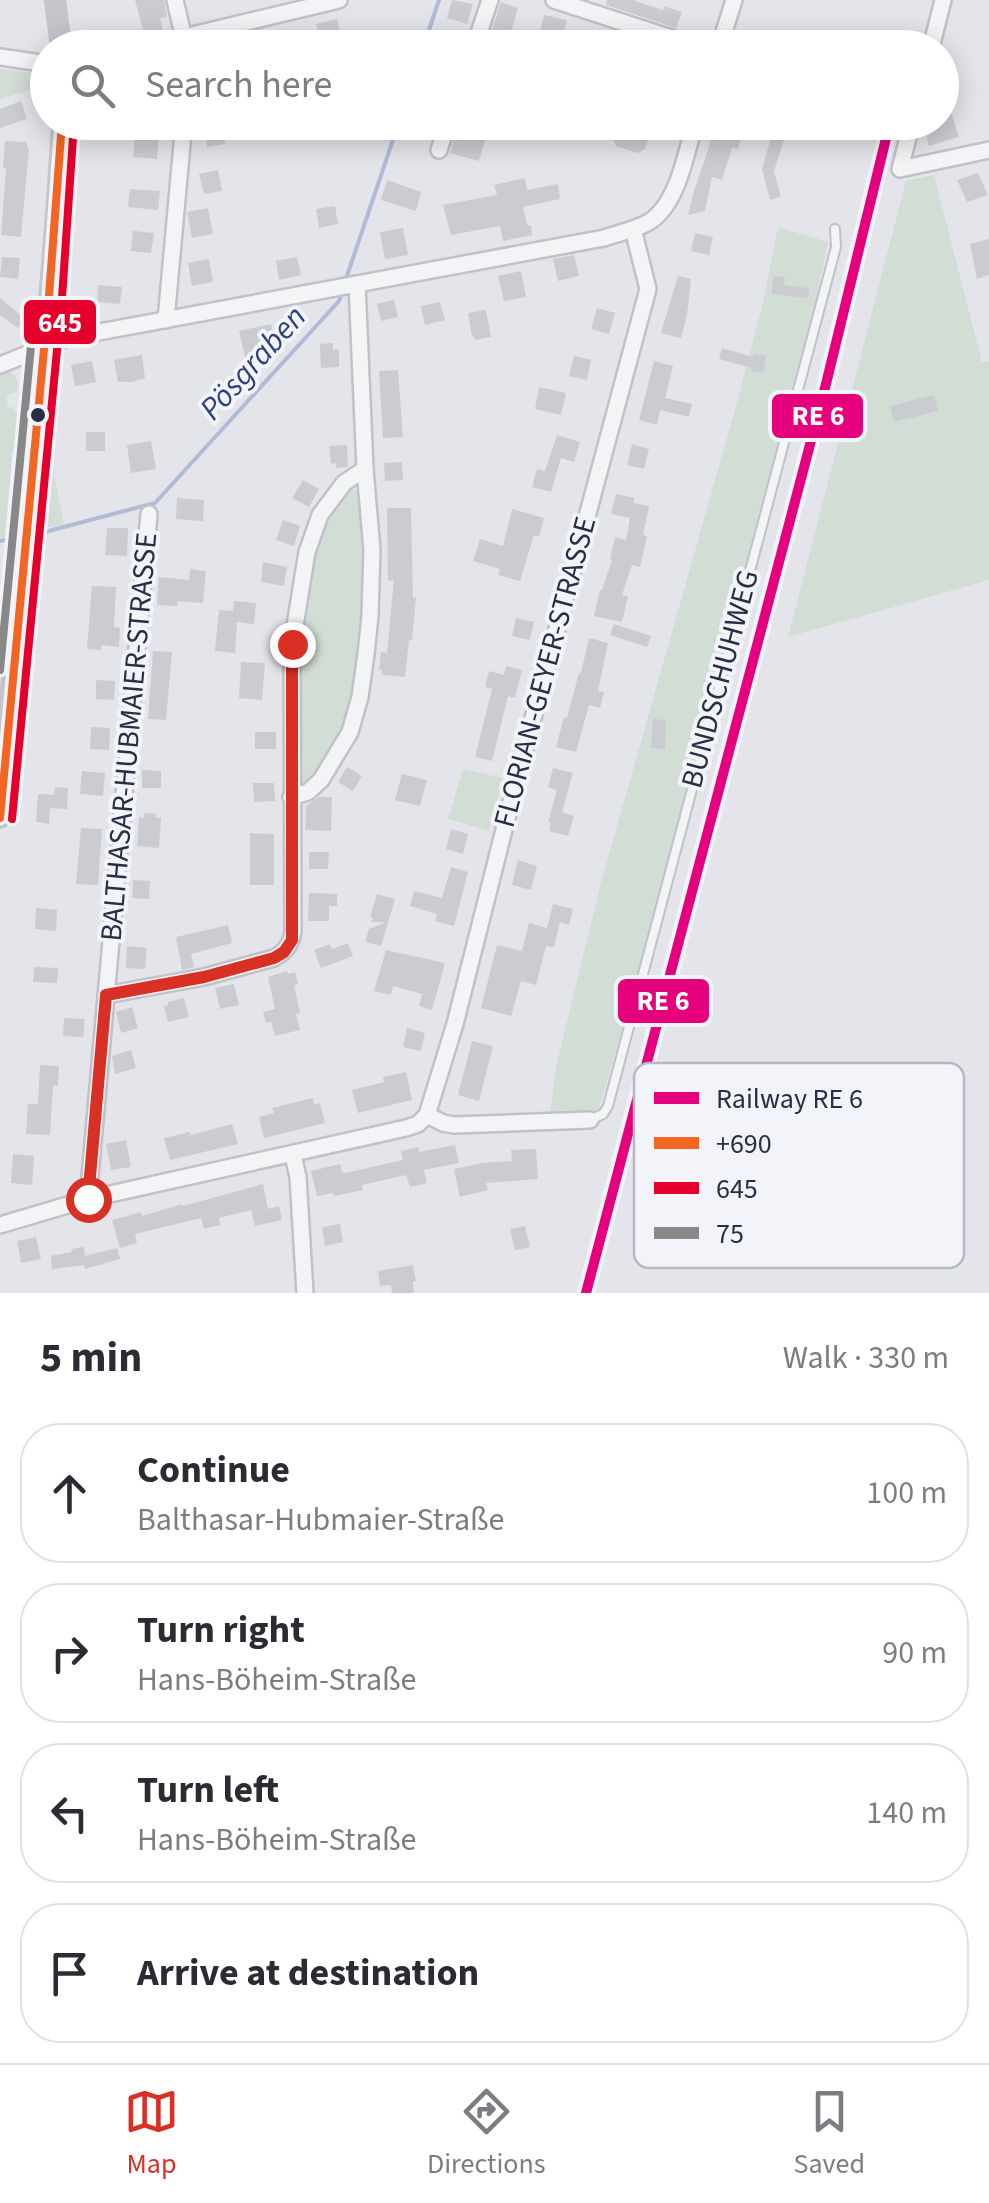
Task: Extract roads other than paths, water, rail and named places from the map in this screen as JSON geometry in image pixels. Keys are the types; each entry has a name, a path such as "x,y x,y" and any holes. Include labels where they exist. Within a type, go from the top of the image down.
{"main road":[{"path":"0,818 3,741 60,140"}],"street":[{"path":"175,0 182,30"},
{"path":"229,30 339,0"},
{"path":"480,30 490,0"},
{"path":"554,0 646,30"},
{"path":"725,30 734,0"},
{"path":"936,30 943,0"},
{"path":"0,57 22,54 30,57"},
{"path":"166,320 182,140"},
{"path":"439,150 442,140"},
{"path":"0,365 67,338 604,238 633,229 652,220 672,198 690,140"},
{"path":"907,140 900,169 989,150"},
{"name":"FLORIAN-GEYER-STRASSE","path":"427,1116 455,1024 648,289 633,229"},
{"path":"291,797 308,792 321,780 350,732 360,697 368,635 372,550 348,286"},
{"path":"106,995 204,977 274,958 292,940 292,644 307,552 320,515 344,483 366,469"},
{"name":"BALTHASAR-HUBMAIER-STRASSE","path":"88,1199 148,514"},
{"path":"0,1225 88,1199 406,1128 427,1116 454,1125 590,1120"},
{"path":"293,1155 298,1177 305,1293"}],"lane":[{"name":"BUNDSCHUHWEG","path":"590,1120 603,1114 608,1106 836,247 835,230"}],"waterway":[{"name":"Pösgraben","path":"429,30 439,0"},
{"name":"Pösgraben","path":"346,279 393,140"},
{"name":"Pösgraben","path":"37,534 155,503 339,301 342,293"},
{"name":"Pösgraben","path":"0,541 13,538"}]}
